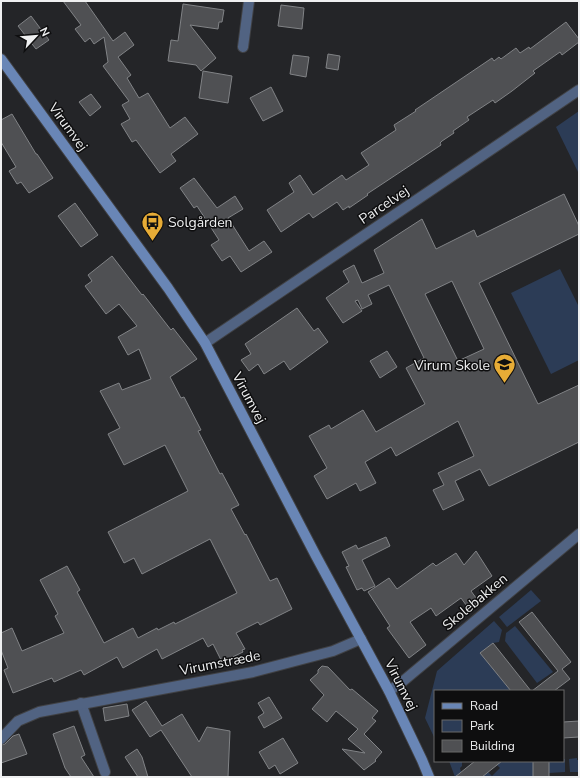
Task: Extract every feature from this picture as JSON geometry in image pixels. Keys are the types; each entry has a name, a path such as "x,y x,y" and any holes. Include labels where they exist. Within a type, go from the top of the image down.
{"street":[{"path":"243,47 249,1"},
{"name":"Virumvej","path":"1,59 168,288 205,343 316,556 389,691 422,760 428,777"},
{"name":"Parcelvej","path":"205,343 579,90"},
{"name":"Skolebakken","path":"389,691 402,682 579,534"},
{"name":"Virumstræde","path":"1,739 18,721 39,712 254,672 333,651 361,639"},
{"path":"81,703 105,772"}],"green space":[{"path":"579,111 579,174 556,127"},
{"path":"560,269 579,307 579,360 551,374 511,293"},
{"path":"531,590 541,601 507,627 499,617"},
{"path":"494,621 502,630 499,642 493,643 480,653 510,690 434,690 434,737 425,718 437,671"},
{"path":"515,626 553,672 537,683 505,641 506,633"},
{"path":"577,758 577,760 579,760 579,772 570,772 569,759"},
{"path":"565,759 565,772 549,773 549,762 564,762"},
{"path":"449,762 462,762 462,766 460,768 461,772 455,777"},
{"path":"501,762 533,762 533,777 482,777 488,772 492,776 500,768 497,765"}],"building":[{"path":"63,1 85,1 113,41 125,32 134,45 118,57 131,75 127,78 139,98 148,93 170,128 185,117 198,134 171,154 176,161 160,173 136,140 132,142 121,124 130,119 122,105 129,101 103,66 108,62 104,37 94,44 90,38 85,42 75,29 81,25"},
{"path":"183,4 224,10 222,22 219,22 218,29 190,25 216,58 201,71 196,65 168,61 171,40 178,41"},
{"path":"281,5 304,8 302,29 278,26"},
{"path":"31,16 49,40 36,49 18,26"},
{"path":"566,22 579,39 579,42 562,55 560,52 533,71 535,73 495,103 493,100 467,117 469,120 453,131 454,133 440,143 441,145 367,194 368,195 349,208 349,206 343,210 337,202 313,218 309,213 281,232 267,210 294,192 289,183 300,175 313,195 342,175 346,180 369,165 361,153 396,130 394,125 492,58 494,61 499,57 501,59 516,48 520,53 529,47 530,49"},
{"path":"328,54 340,56 338,70 326,68"},
{"path":"293,55 309,57 306,77 290,74"},
{"path":"203,71 232,76 228,103 199,98"},
{"path":"271,87 283,111 263,121 250,98"},
{"path":"91,94 101,107 90,116 79,102"},
{"path":"12,114 36,154 53,178 29,193 21,182 17,184 9,171 16,167 1,142 1,120"},
{"path":"194,178 217,208 235,196 243,209 228,218 249,251 264,241 272,252 241,272 230,256 222,261 211,245 219,240 197,206 194,208 180,188"},
{"path":"564,194 579,226 579,234 479,283 538,404 579,385 579,442 489,486 480,469 455,481 464,500 443,510 433,490 444,485 438,473 474,456 458,421 396,456 391,447 365,462 376,483 360,491 356,483 327,499 314,476 327,468 309,436 329,425 331,429 363,410 376,432 425,404 406,368 424,358 389,285 368,295 372,304 362,309 358,300 355,301 362,311 343,323 326,298 349,282 343,271 354,265 362,283 384,273 374,250 422,219 436,249 474,230 477,237","holes":["452,281 484,349 458,361 425,294"]},
{"path":"75,203 98,235 81,247 58,216"},
{"path":"112,256 142,295 143,294 171,330 173,328 197,359 170,377 181,398 184,397 201,430 198,431 220,474 222,473 239,505 231,509 245,535 246,534 270,581 277,578 292,609 260,625 258,622 236,633 245,649 242,650 243,652 222,662 213,644 208,647 203,638 162,659 157,649 123,668 117,657 84,675 81,670 54,682 52,678 13,693 4,670 8,668 1,650 1,633 12,628 22,651 64,633 55,616 58,614 40,580 67,566 80,590 77,592 104,643 133,628 138,638 157,628 158,630 174,622 175,624 237,593 210,539 142,574 134,558 124,563 108,532 188,491 165,445 124,465 108,434 120,428 100,391 119,383 122,390 151,379 139,349 128,355 118,337 137,326 119,304 106,314 85,286 92,281 88,275"},
{"path":"297,308 314,331 318,328 328,342 290,370 284,361 264,374 258,364 249,371 241,360 251,354 245,344"},
{"path":"387,351 397,367 380,378 370,361"},
{"path":"386,537 390,546 362,560 375,586 364,591 362,588 357,590 346,567 349,566 342,552 356,545 358,549"},
{"path":"476,551 492,576 471,591 479,602 469,609 461,598 436,616 431,608 410,622 426,645 409,658 387,628 390,626 368,592 389,578 397,589 433,563 436,566 456,553 464,565"},
{"path":"532,612 571,662 562,669 570,679 555,690 533,690 558,671 519,622"},
{"path":"493,643 530,690 510,690 480,653"},
{"path":"322,666 328,667 350,690 352,689 378,711 372,718 376,721 364,734 382,752 375,760 376,761 364,770 342,749 365,753 348,739 358,729 336,711 327,722 312,709 324,695 310,680 318,673 318,670"},
{"path":"269,697 282,718 264,728 258,717 264,713 258,703"},
{"path":"146,701 162,726 182,714 199,742 207,727 230,731 228,777 192,777 161,730 150,737 132,710"},
{"path":"127,704 129,716 105,721 103,708"},
{"path":"579,721 579,737 564,738 564,722"},
{"path":"74,726 85,755 81,757 94,777 71,777 65,768 53,734"},
{"path":"19,734 27,754 1,763 1,745 5,744 13,736"},
{"path":"283,738 298,763 280,774 275,765 269,769 259,752"},
{"path":"137,749 142,757 148,777 138,777 125,757"},
{"path":"474,762 501,762 482,777 455,777"},
{"path":"533,762 549,762 549,777 533,777"}],"place":[{"name":"Solgården","path":"153,242"},
{"name":"Virum Skole","path":"505,384"}]}
